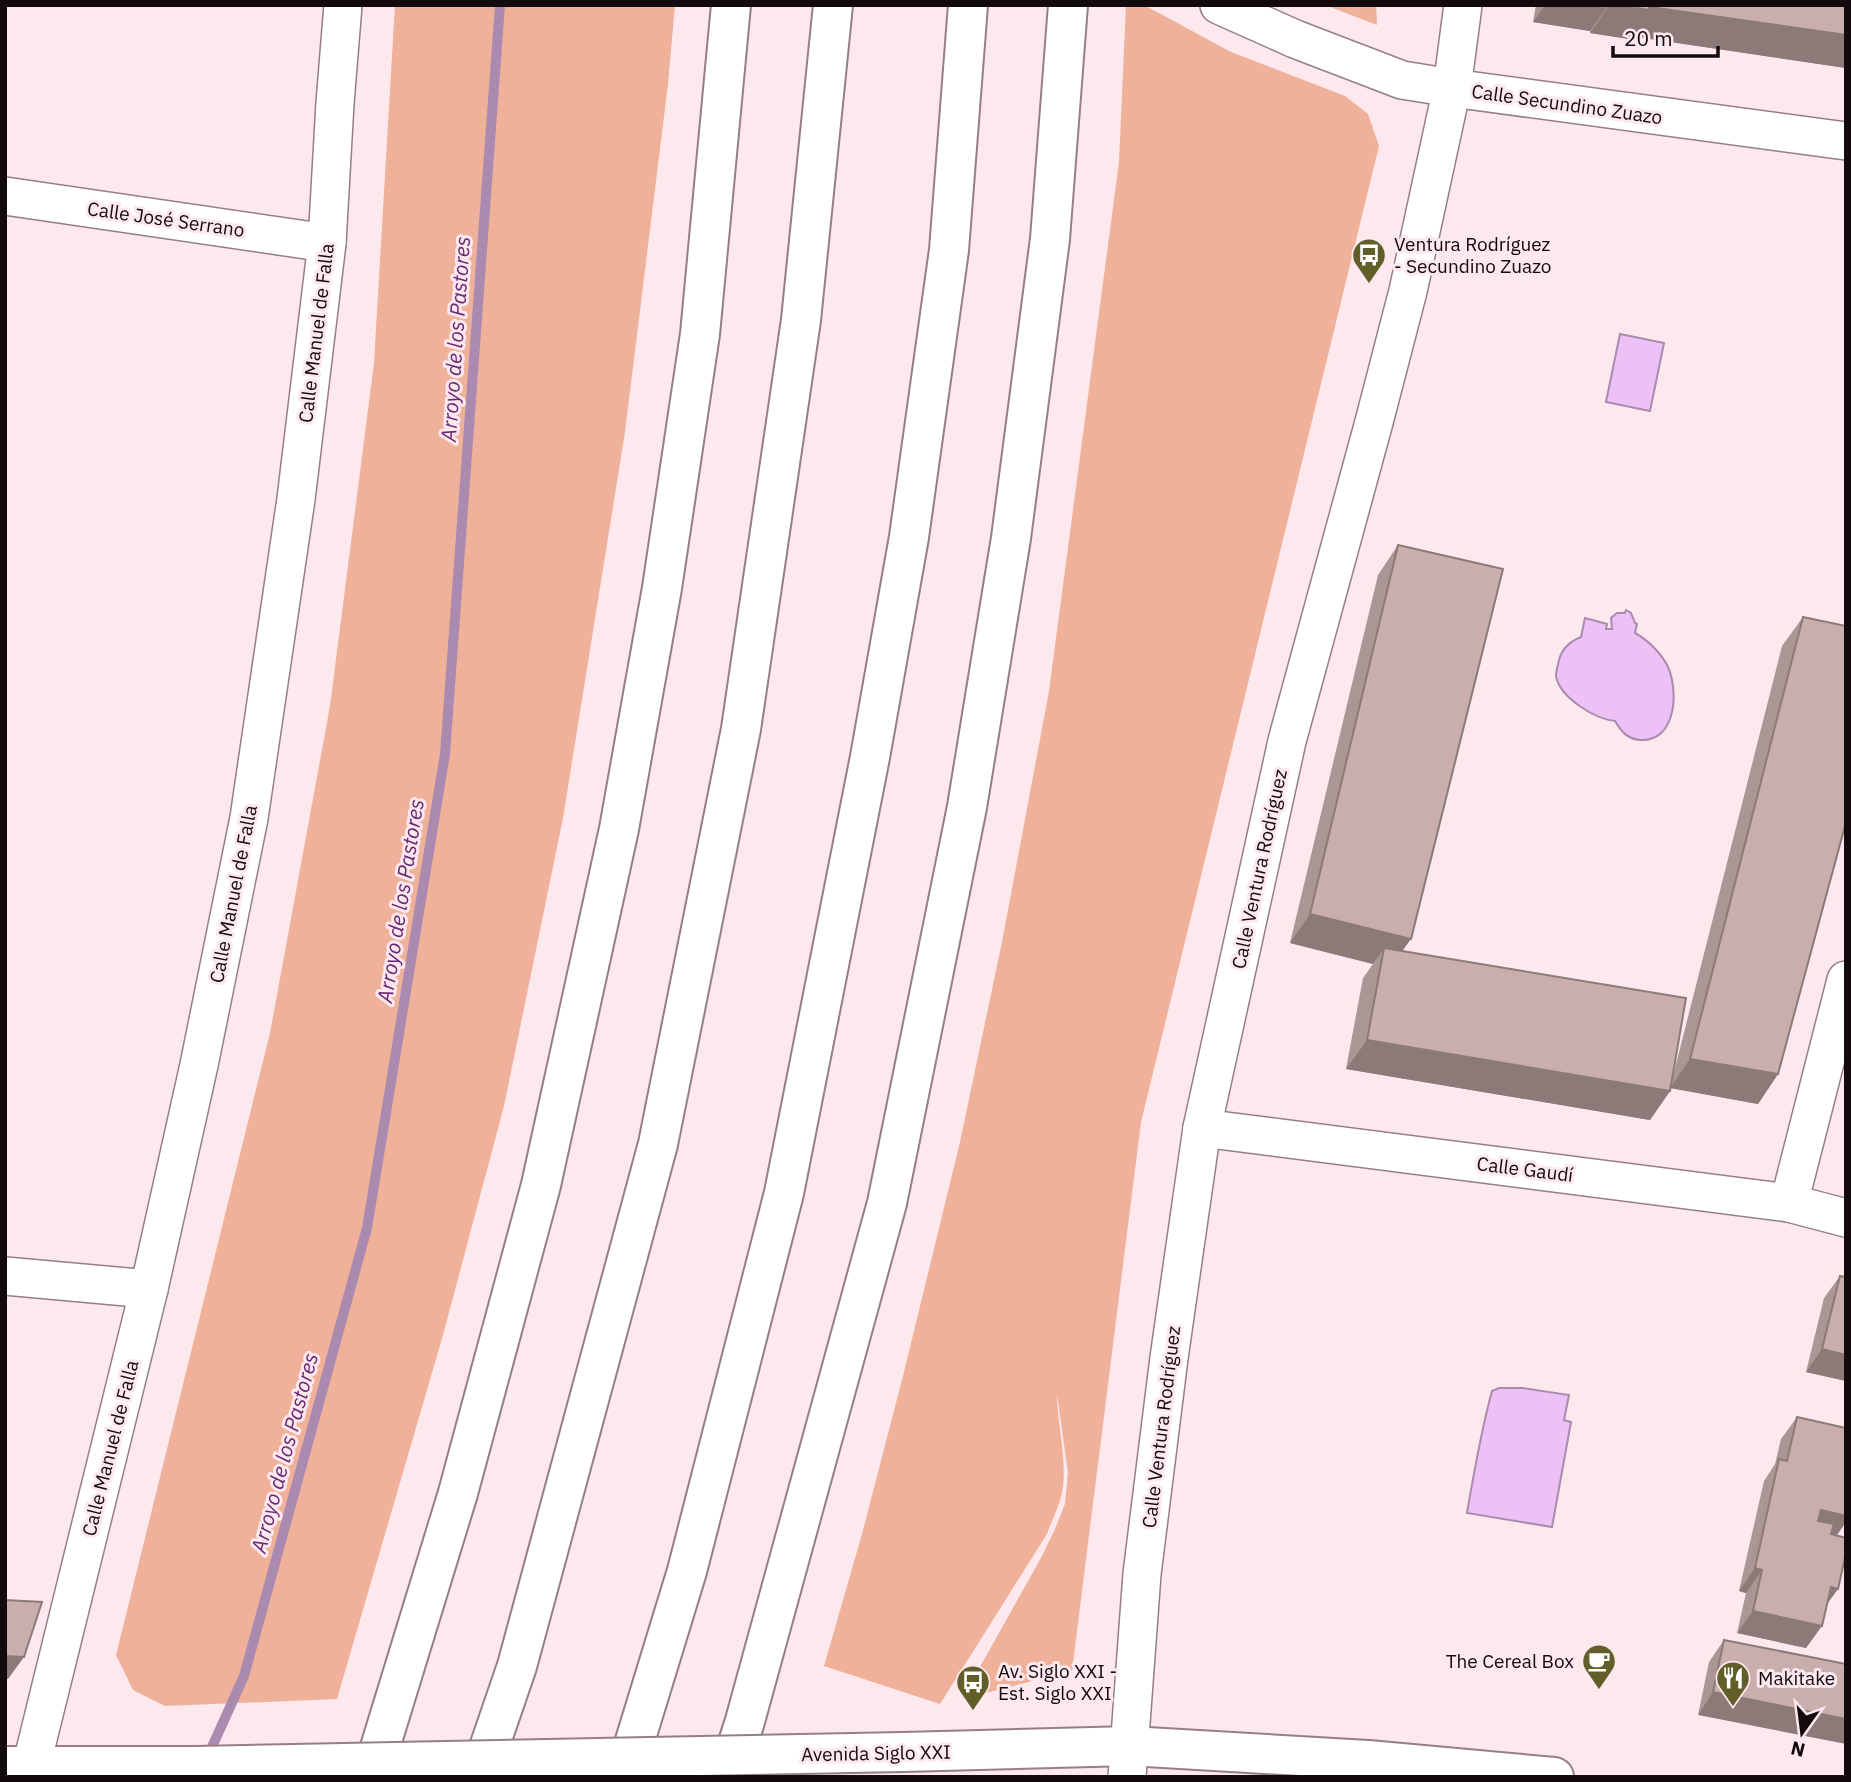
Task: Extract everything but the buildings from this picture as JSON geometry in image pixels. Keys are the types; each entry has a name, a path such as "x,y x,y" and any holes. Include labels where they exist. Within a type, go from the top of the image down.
{"main road":[{"path":"370,1777 458,1493 541,1185 619,829 662,588 700,334 731,5"},
{"path":"479,1777 517,1666 658,1144 738,743 802,320 832,5"},
{"path":"624,1777 687,1571 784,1193 865,785 909,537 949,250 968,5"},
{"path":"727,1777 745,1721 887,1202 965,820 1011,538 1050,239 1068,5"},
{"name":"Avenida Siglo XXI","path":"21,1770 903,1752 1128,1762 1368,1760 1555,1777"}],"street":[{"name":"Calle Manuel de Falla","path":"21,1770 149,1289 199,1065 249,818 296,499 327,243 343,5"},
{"name":"Calle Secundino Zuazo","path":"1219,5 1294,39 1402,80 1846,141"},
{"name":"Calle Ventura Rodríguez","path":"1128,1762 1142,1574 1202,1128 1287,741 1408,291 1452,88 1463,5"},
{"name":"Calle José Serrano","path":"5,196 327,243"},
{"path":"1789,1203 1846,980"},
{"name":"Calle Gaudí","path":"1202,1128 1789,1203 1846,1218"},
{"path":"5,1276 149,1289"}],"shaded area":[{"path":"395,5 675,5 668,84 625,432 563,818 504,1106 443,1335 337,1699 165,1706 133,1690 116,1655 270,1033 330,706 374,363"},
{"path":"1126,5 1144,5 1231,52 1345,96 1368,114 1379,146 1141,1122 1072,1671 962,1699 1041,1558 1065,1504 1068,1473 1057,1394 1064,1481 1057,1508 1047,1534 940,1704 824,1666 862,1534 960,1142 1002,942 1049,691 1119,162"},
{"path":"1325,5 1376,5 1377,25"},
{"path":"1620,334 1664,343 1650,411 1606,402"},
{"path":"1626,610 1637,624 1635,633 1658,652 1668,667 1673,689 1672,714 1668,724 1661,733 1640,740 1628,736 1615,721 1579,706 1564,692 1556,676 1562,652 1581,637 1585,618 1607,624 1606,629 1612,629 1611,618 1617,613 1625,613"},
{"path":"1499,1388 1523,1388 1569,1395 1564,1420 1571,1422 1552,1527 1467,1513 1488,1406 1492,1391"}],"waterway":[{"name":"Arroyo de los Pastores","path":"207,1758 244,1676 367,1228 445,754 500,5"}],"place":[{"name":"Ventura Rodríguez - Secundino Zuazo","path":"1369,285"},
{"name":"The Cereal Box","path":"1599,1691"},
{"name":"Makitake","path":"1733,1708"},
{"name":"Av. Siglo XXI - Est. Siglo XXI","path":"973,1712"}]}
